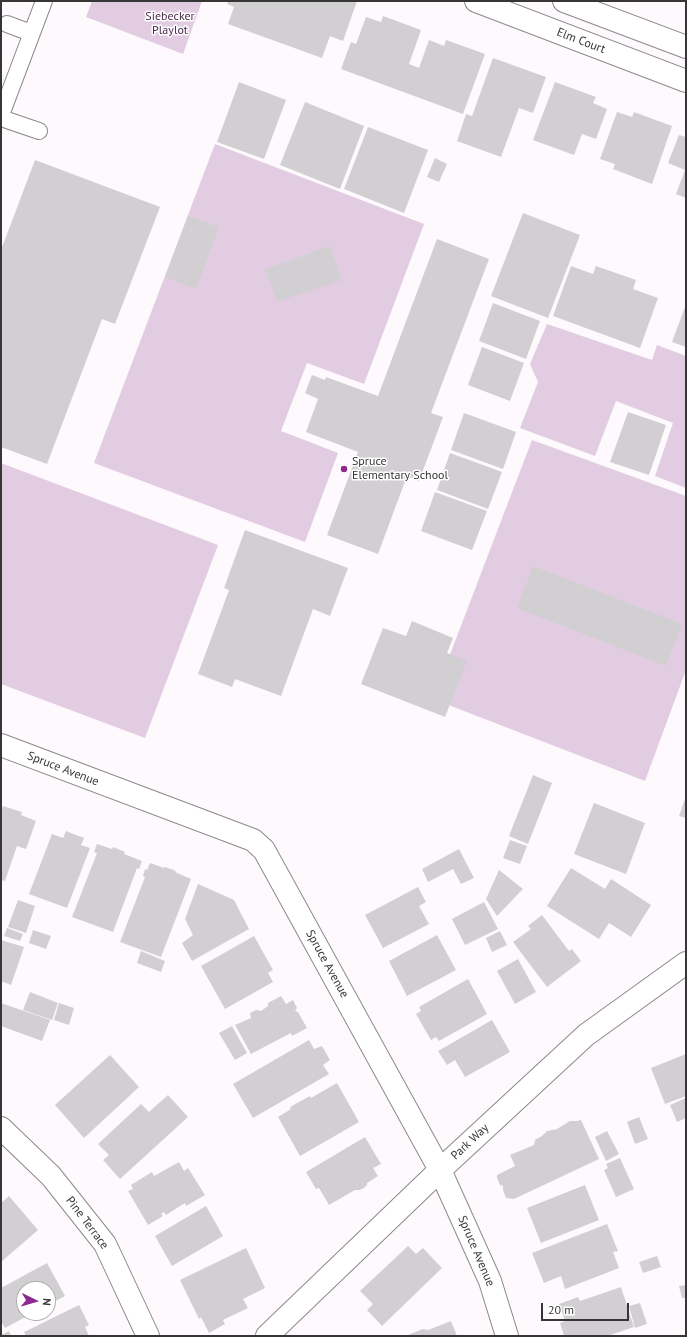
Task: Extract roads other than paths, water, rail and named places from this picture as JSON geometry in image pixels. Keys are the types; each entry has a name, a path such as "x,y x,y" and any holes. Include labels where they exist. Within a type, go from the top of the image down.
{"street":[{"name":"Elm Court","path":"476,1 686,81"},
{"path":"564,1 686,47"},
{"name":"Spruce Avenue","path":"1,745 253,840 264,850 440,1170 490,1281 507,1336"},
{"name":"Park Way","path":"268,1336 440,1170 586,1035 686,963"},
{"name":"Pine Terrace","path":"1,1128 51,1176 105,1244 148,1336"}],"lane":[{"path":"1,115 44,1"},
{"path":"7,24 31,33"},
{"path":"1,118 39,131"}],"place":[{"name":"Spruce Elementary School","path":"344,469"}],"park label":[{"name":"Siebecker Playlot","path":"170,24"}]}
